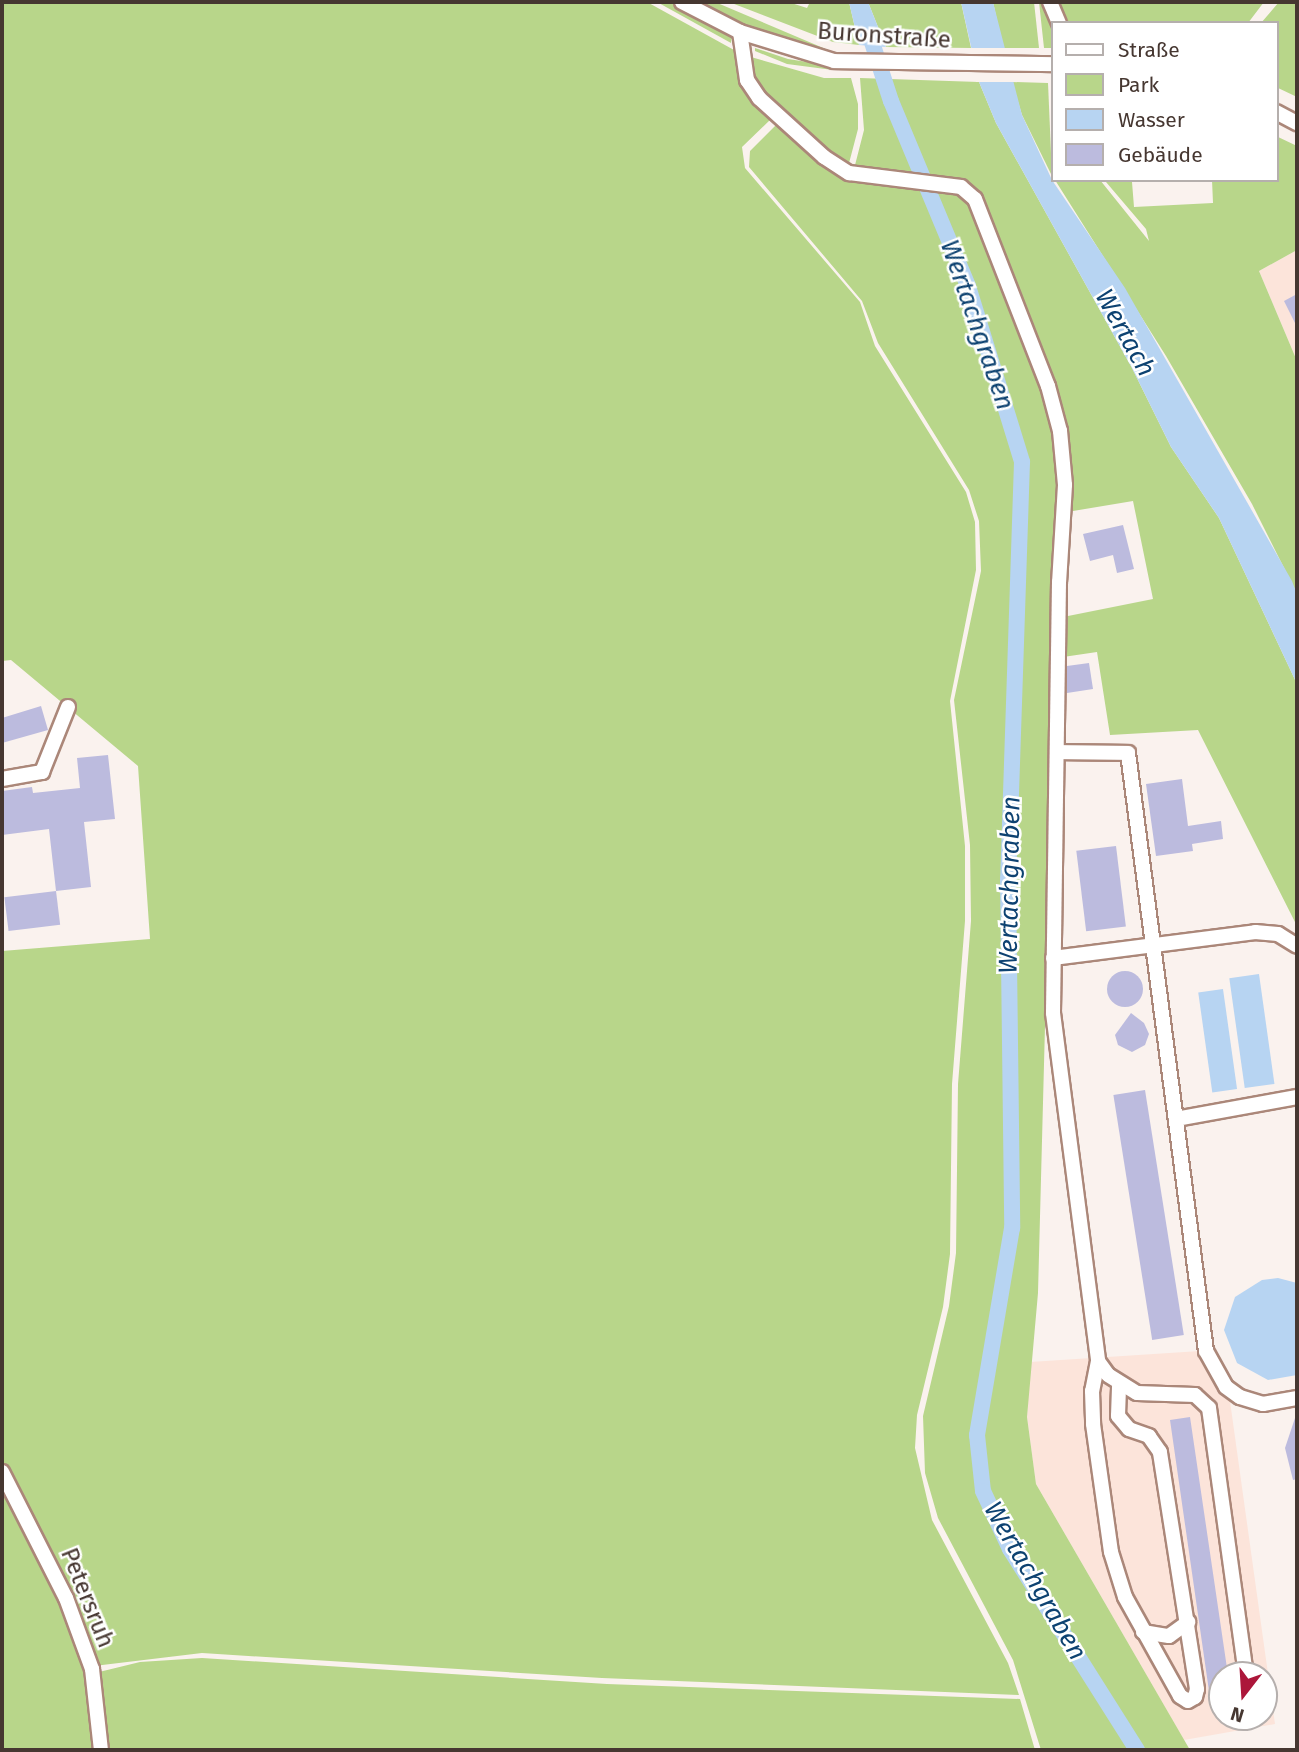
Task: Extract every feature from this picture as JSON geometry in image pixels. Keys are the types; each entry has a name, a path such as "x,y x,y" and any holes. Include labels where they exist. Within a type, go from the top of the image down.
{"street":[{"name":"Buronstraße","path":"682,2 740,32 834,61 1050,64"},
{"path":"1050,2 1058,21"},
{"path":"740,32 747,80 759,98 803,141 849,173 907,183 961,187 975,199 1048,386 1060,431 1065,485 1059,582 1053,958 1056,1057 1098,1361 1092,1391 1093,1424 1111,1552 1143,1632 1180,1696 1188,1701 1195,1697 1197,1689 1160,1452 1149,1436 1129,1429 1118,1416 1119,1383"},
{"path":"1278,113 1297,123"},
{"path":"2,779 41,772 68,707"},
{"path":"1058,752 1128,753 1156,948 1206,1351 1226,1387 1240,1397 1263,1404 1297,1398"},
{"path":"1053,958 1156,948 1255,932 1278,934 1297,946"},
{"path":"1176,1119 1297,1097"},
{"path":"1098,1361 1119,1383 1137,1393 1195,1395 1209,1408 1244,1661"},
{"name":"Petersruh","path":"2,1472 66,1598 92,1669 101,1750"},
{"path":"1143,1632 1169,1636 1188,1622"}],"shaded area":[{"path":"1297,250 1297,361 1259,271"},
{"path":"1200,1351 1229,1394 1266,1661 1208,1661 1208,1731 1235,1731 1184,1740 1036,1484 1027,1417 1030,1362"}],"green space":[{"path":"2,2 647,2 734,50 741,82 771,119 742,147 745,168 860,302 875,346 966,492 975,522 976,570 950,701 965,846 965,921 952,1084 950,1254 943,1307 917,1415 915,1448 932,1520 1008,1663 1019,1695 602,1678 202,1653 94,1666 2,1466 2,951 150,939 138,766 11,660 2,661"},
{"path":"657,2 669,2 732,36 731,43"},
{"path":"696,2 715,2 828,50 743,24"},
{"path":"729,2 788,2 807,8 809,4 804,2 849,2 859,45 833,42"},
{"path":"868,2 961,2 971,48 886,47"},
{"path":"993,2 1034,2 1039,48 1003,48"},
{"path":"1039,2 1264,2 1250,21 1050,21 1050,48 1044,48"},
{"path":"1279,2 1297,2 1297,97 1278,88 1278,21 1263,21"},
{"path":"755,48 788,59 833,66 833,70 787,64 755,51"},
{"path":"751,57 824,78 851,78 858,104 858,129 848,167 806,137 763,96 754,80"},
{"path":"860,78 979,82 996,123 1132,368 1171,447 1219,518 1297,684 1297,926 1198,730 1110,735 1097,652 1063,657 1063,617 1153,599 1133,501 1067,512 1071,484 1067,432 977,196 854,169 864,130"},
{"path":"1012,82 1048,83 1050,172 1022,115"},
{"path":"776,125 822,161 960,191 971,201 1041,386 1060,455 1038,1293 1027,1417 1036,1484 1190,1750 1041,1750 1013,1660 938,1518 925,1473 923,1416 949,1306 956,1253 958,1084 971,921 970,845 954,700 981,571 979,521 969,490 878,343 862,301 749,167 750,151"},
{"path":"1278,137 1297,146 1297,250 1259,271 1297,361 1297,594 1252,504 1166,356 1056,182 1102,182 1149,241 1146,229 1106,182 1132,182 1134,207 1213,203 1212,182 1278,182"},
{"path":"2,1477 37,1546 88,1670 98,1750 2,1750"},
{"path":"202,1658 607,1684 1020,1699 1035,1750 104,1750 95,1673 140,1662"}],"water":[{"path":"849,2 868,2 886,47 859,45"},
{"name":"Wertach","path":"961,2 993,2 1022,115 1050,176 1050,182 1053,182 1125,288 1292,581 1297,594 1297,684 1219,518 1171,447 1132,368 996,123 979,82"},
{"path":"1259,974 1274,1084 1245,1088 1229,978"},
{"path":"1223,989 1237,1089 1212,1092 1198,992"},
{"path":"1278,1278 1297,1283 1297,1375 1268,1380 1237,1363 1224,1330 1235,1297 1262,1280"}],"pier":[{"path":"968,48 1006,48 1016,82 976,82"}],"building":[{"path":"1297,294 1297,327 1284,301"},
{"path":"1123,525 1134,569 1117,573 1113,555 1090,561 1083,534"},
{"path":"1089,663 1093,689 1067,693 1067,666"},
{"path":"41,706 48,730 2,743 2,718"},
{"path":"108,755 115,819 84,822 91,887 56,891 49,829 2,835 2,791 32,787 33,793 80,788 77,758"},
{"path":"1182,779 1188,826 1221,821 1223,839 1192,844 1193,851 1156,856 1146,784"},
{"path":"1116,846 1126,926 1086,931 1076,851"},
{"path":"56,891 60,925 9,931 4,897"},
{"path":"1125,971 1138,976 1143,989 1138,1002 1125,1007 1112,1002 1107,989 1112,976"},
{"path":"1131,1013 1144,1023 1149,1034 1145,1045 1132,1052 1118,1045 1115,1035"},
{"path":"1145,1090 1184,1335 1152,1340 1113,1095"},
{"path":"1297,1412 1297,1479 1293,1480 1285,1448"},
{"path":"1190,1417 1226,1661 1208,1661 1208,1684 1170,1420"}],"waterway":[{"name":"Wertachgraben","path":"859,2 891,101 968,286 1022,462 1008,879 1012,1228 977,1435 983,1491 1010,1549 1137,1750"}]}
